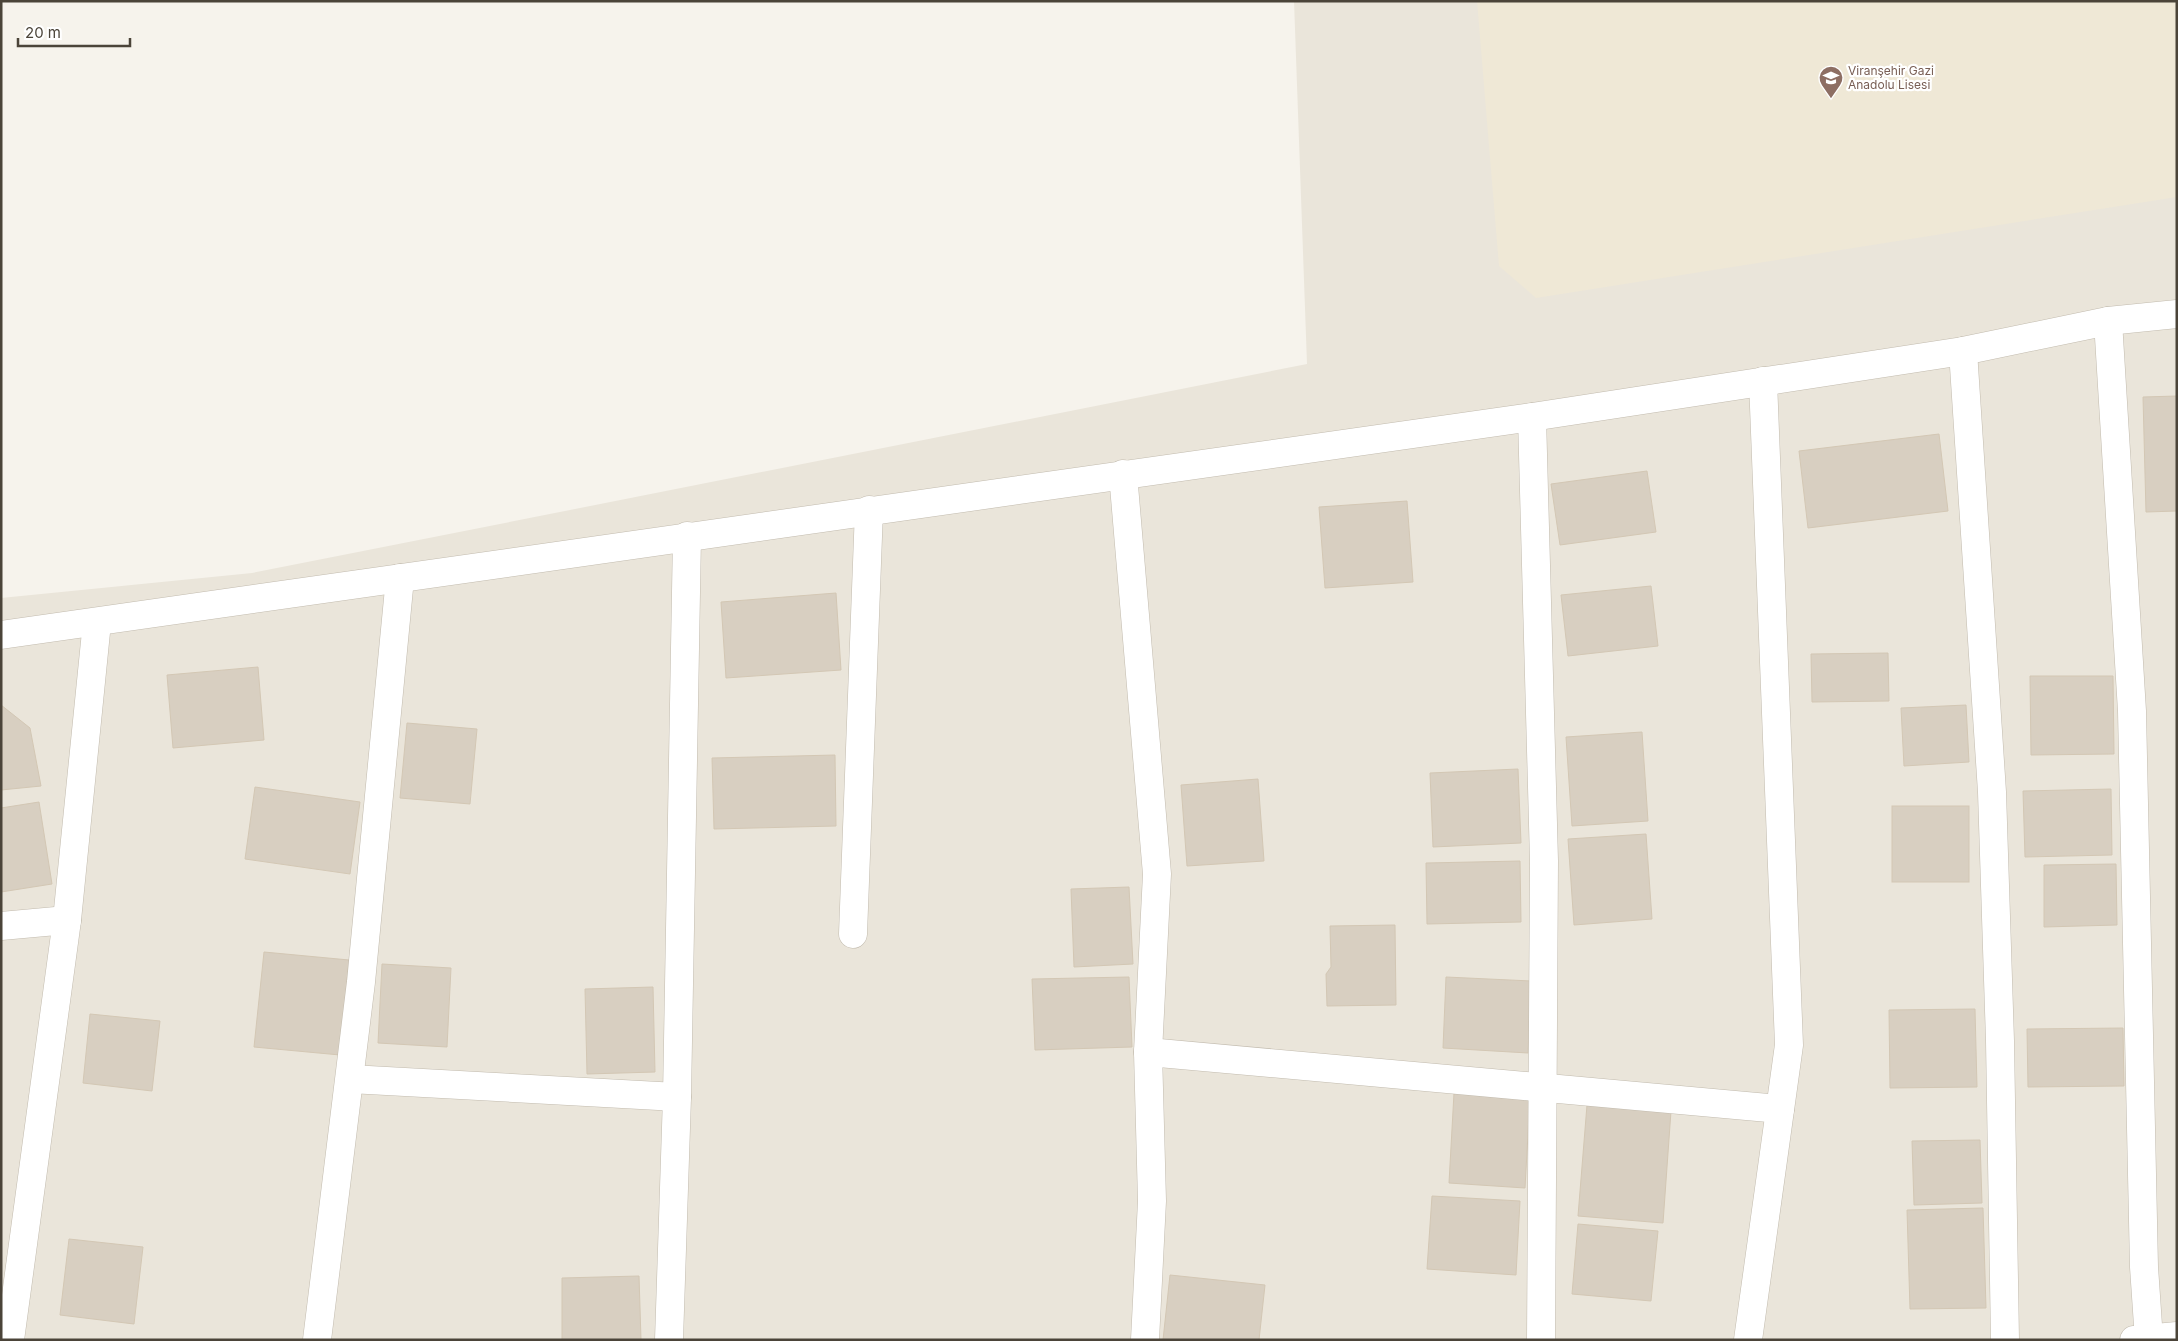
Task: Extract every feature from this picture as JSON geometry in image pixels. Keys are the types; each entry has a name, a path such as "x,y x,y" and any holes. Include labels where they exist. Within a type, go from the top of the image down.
{"street":[{"path":"1,635 1532,417 1763,380 1963,351 2108,321 2170,311"},
{"path":"2108,321 2132,711 2144,1339 2177,1336"},
{"path":"1963,351 1992,792 2000,1051 2005,1340"},
{"path":"1748,1340 1789,1045 1763,380"},
{"path":"1532,417 1544,861 1541,1340"},
{"path":"1123,474 1156,874 1148,1052 1152,1201 1145,1340"},
{"path":"853,934 869,510"},
{"path":"669,1340 677,1096 687,536"},
{"path":"317,1340 350,1079 400,578"},
{"path":"10,1340 67,920 97,622"},
{"path":"1,926 67,920"},
{"path":"1148,1052 1780,1109"},
{"path":"350,1079 677,1096"}],"shaded area":[{"path":"1294,1 2177,1 2177,1340 1,1340 1,598 252,573 1307,364"},
{"name":"Viranşehir Gazi Anadolu Lisesi","path":"1477,1 2177,1 2177,197 1536,298 1499,266"}],"building":[{"path":"2177,396 2177,511 2146,512 2143,397"},
{"path":"1939,434 1948,511 1808,528 1799,451"},
{"path":"1647,471 1656,532 1560,545 1551,484"},
{"path":"1407,501 1413,582 1325,588 1319,507"},
{"path":"1651,586 1658,646 1568,656 1561,595"},
{"path":"836,593 841,670 726,678 721,602"},
{"path":"1888,653 1889,701 1812,702 1811,654"},
{"path":"258,667 264,740 173,748 167,675"},
{"path":"2030,676 2113,676 2114,754 2031,755"},
{"path":"1,705 30,728 41,786 1,790"},
{"path":"1966,705 1969,762 1904,766 1901,708"},
{"path":"407,723 477,729 470,804 400,798"},
{"path":"1642,732 1648,821 1572,826 1566,737"},
{"path":"835,755 836,826 714,829 712,758"},
{"path":"1518,769 1521,843 1433,847 1430,773"},
{"path":"1258,779 1264,861 1187,866 1181,785"},
{"path":"255,787 360,802 350,874 245,859"},
{"path":"2111,789 2112,855 2025,857 2023,791"},
{"path":"39,802 52,884 1,892 1,808"},
{"path":"1892,806 1969,806 1969,882 1892,882"},
{"path":"1646,834 1652,919 1574,925 1568,839"},
{"path":"1520,861 1521,922 1427,924 1426,863"},
{"path":"2116,864 2117,925 2044,927 2044,865"},
{"path":"1129,887 1133,964 1074,967 1071,889"},
{"path":"1395,925 1396,1005 1327,1006 1326,974 1331,967 1330,926"},
{"path":"264,952 349,960 340,1055 254,1047"},
{"path":"382,964 451,968 447,1047 378,1043"},
{"path":"1129,977 1132,1047 1035,1050 1032,979"},
{"path":"1446,977 1531,981 1528,1053 1443,1048"},
{"path":"653,987 655,1072 587,1074 585,989"},
{"path":"1975,1009 1977,1087 1890,1088 1889,1010"},
{"path":"90,1014 160,1021 152,1091 83,1083"},
{"path":"2123,1028 2124,1086 2028,1087 2027,1029"},
{"path":"1454,1093 1530,1098 1525,1188 1449,1183"},
{"path":"1587,1105 1671,1111 1663,1223 1578,1216"},
{"path":"1980,1140 1982,1203 1914,1205 1912,1141"},
{"path":"1432,1196 1520,1201 1516,1275 1427,1269"},
{"path":"1983,1208 1986,1308 1910,1309 1907,1210"},
{"path":"1578,1224 1658,1231 1651,1301 1572,1294"},
{"path":"69,1239 143,1247 134,1324 60,1315"},
{"path":"1170,1275 1265,1285 1259,1340 1163,1340"},
{"path":"639,1276 641,1340 562,1340 562,1278"}],"place":[{"name":"Viranşehir Gazi Anadolu Lisesi","path":"1831,99"}]}
